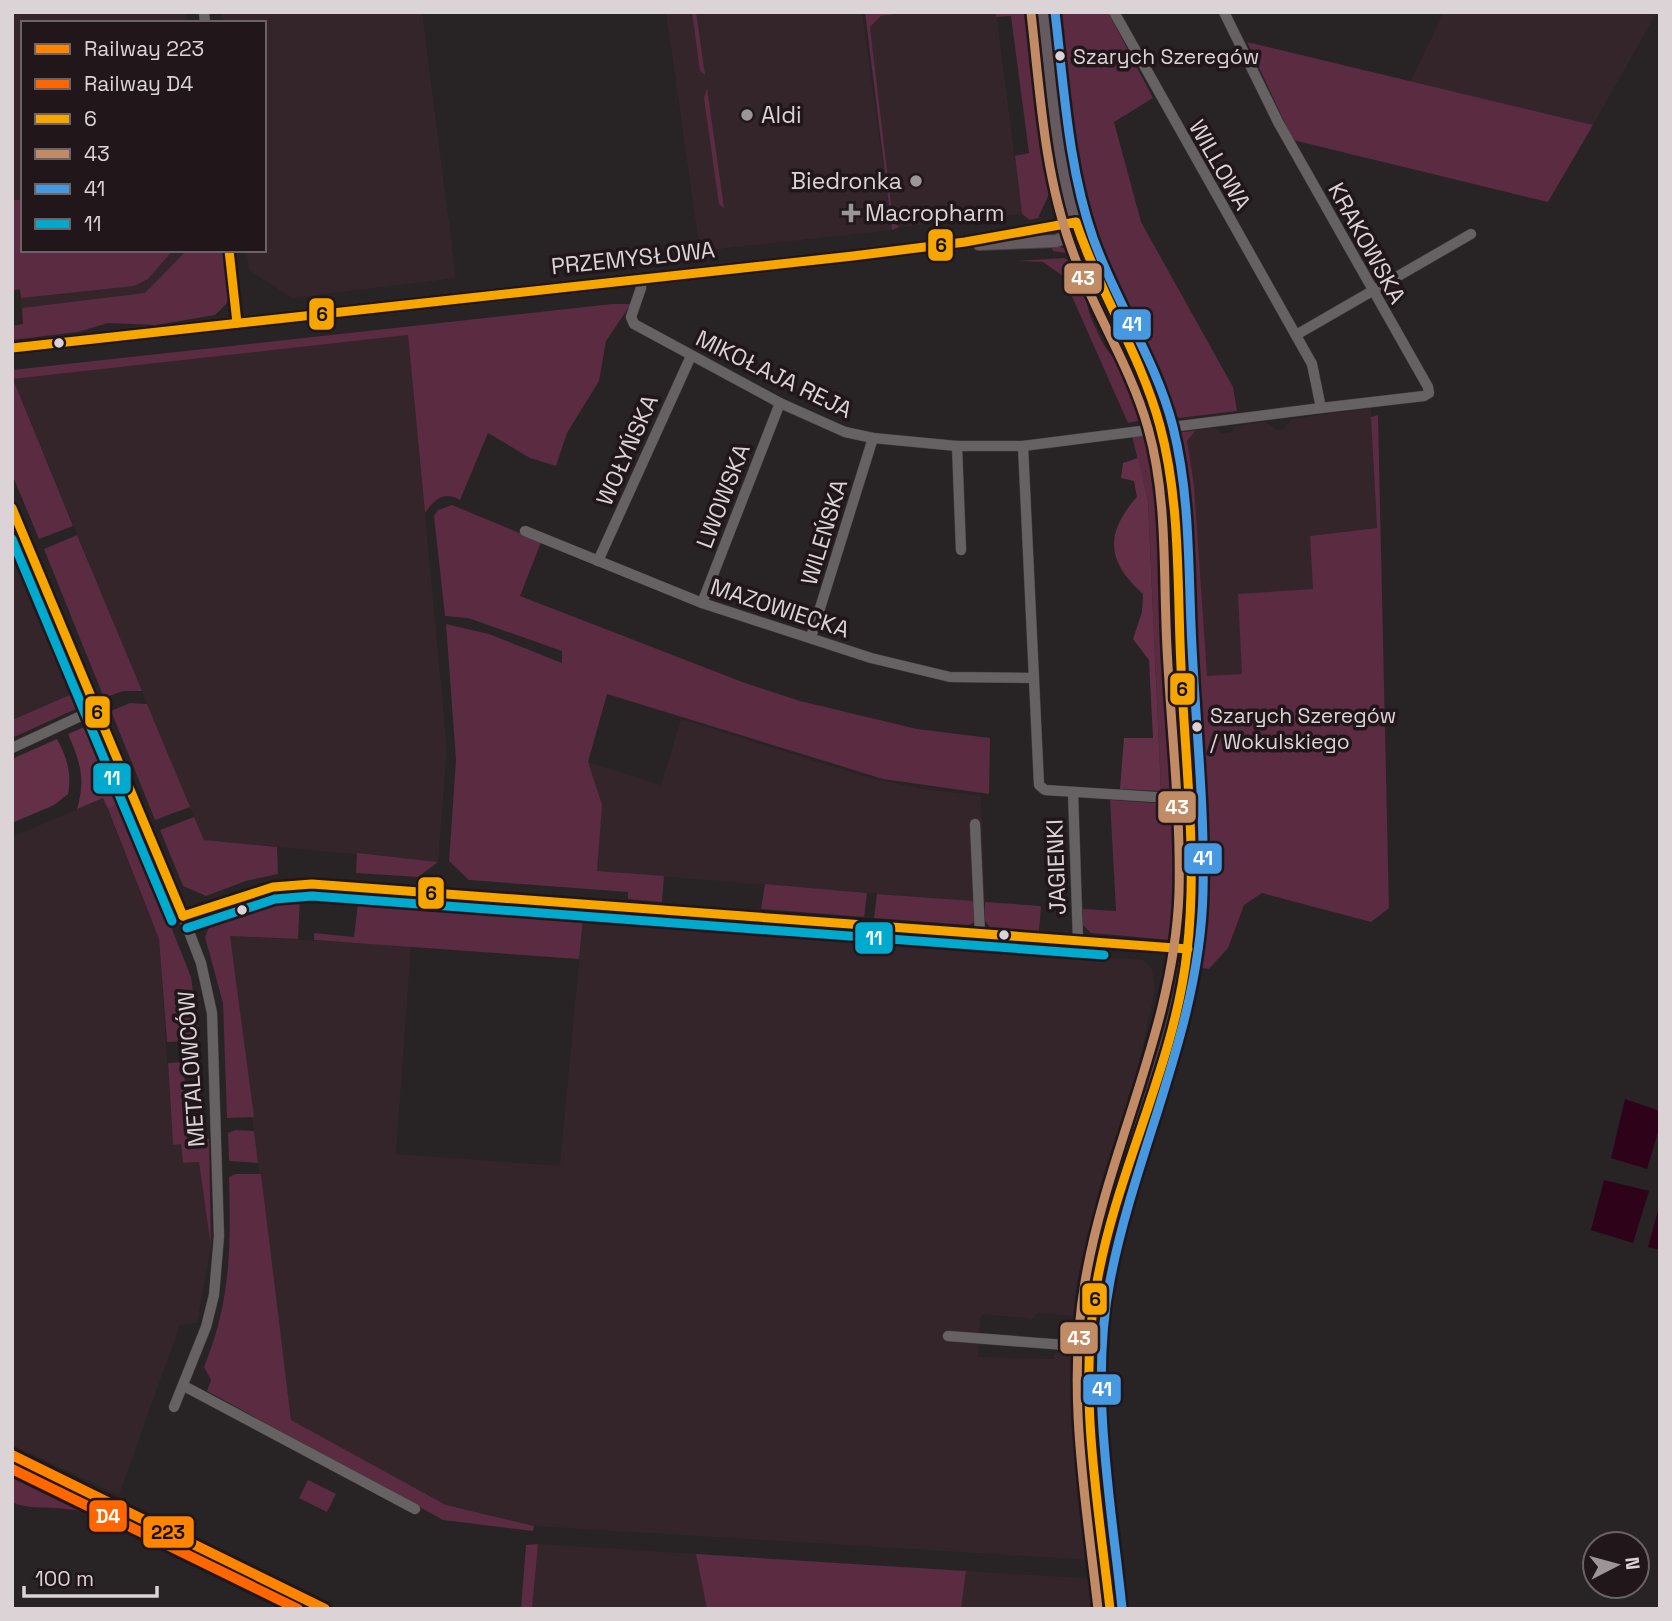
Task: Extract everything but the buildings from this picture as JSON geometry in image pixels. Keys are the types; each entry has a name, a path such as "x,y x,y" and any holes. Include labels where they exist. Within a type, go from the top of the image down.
{"main road":[{"path":"1043,12 1077,227 1149,392 1161,428 1174,514 1191,873 1188,949 1171,1037 1110,1223 1096,1286 1091,1347 1091,1399 1110,1609"},
{"name":"PRZEMYSŁOWA","path":"12,348 965,242 1077,227"}],"street":[{"name":"WILLOWA","path":"1114,12 1312,364 1321,408"},
{"name":"KRAKOWSKA","path":"1161,428 1424,396 1429,393 1278,122 1224,12"},
{"path":"1296,335 1471,234"},
{"path":"229,252 237,323"},
{"name":"MIKOŁAJA REJA","path":"641,278 641,288 631,317 634,324 779,403 845,432 873,438 957,446 1023,446 1161,428"},
{"name":"WOŁYŃSKA","path":"598,561 691,356"},
{"name":"LWOWSKA","path":"702,603 779,403"},
{"name":"WILEŃSKA","path":"811,637 873,438"},
{"path":"957,446 961,550"},
{"path":"1023,446 1039,785 1045,790 1187,799"},
{"name":"METALOWCÓW","path":"12,507 183,916 201,963 212,1013 219,1236 214,1295 206,1327 174,1407"},
{"name":"MAZOWIECKA","path":"525,531 702,603 871,658 950,677 1034,678"},
{"path":"12,748 96,709"},
{"name":"JAGIENKI","path":"1073,792 1078,941"},
{"path":"975,824 981,934"},
{"path":"183,916 263,890 306,884 1188,949"},
{"path":"948,1336 1091,1347"},
{"path":"184,1386 415,1509"}],"shaded area":[{"path":"12,12 186,12 187,21 21,21 21,252 212,252 186,307 23,325 12,197"},
{"path":"221,12 422,12 456,278 292,298 249,270 246,252 266,252 266,21 222,21"},
{"path":"666,12 862,12 892,230 700,251"},
{"path":"692,12 696,12 705,75 700,71"},
{"path":"865,12 910,12 881,16 870,27 893,220 899,227 892,230"},
{"path":"910,12 996,12 1022,214 899,227 893,220 870,27 881,16"},
{"path":"996,12 1028,12 1037,114 1049,194 1038,218 1030,220 1022,214 1015,156 1029,153 1011,16 996,17"},
{"path":"1055,12 1108,12 1153,98 1114,122 1141,222 1233,387 1237,411 1179,418 1167,410 1108,275 1079,191 1082,190 1064,44"},
{"path":"1444,12 1657,12 1593,125 1410,82"},
{"path":"1035,23 1057,190 1053,186 1043,115"},
{"path":"1247,42 1593,125 1548,202 1293,140"},
{"path":"707,88 724,208 719,204 704,98"},
{"path":"12,197 13,200 21,200 21,252 171,252 148,279 134,286 21,298 20,289 12,291"},
{"path":"1051,246 1063,248 1074,254 1053,251"},
{"path":"185,252 225,252 230,291 227,303 215,315 156,325 108,323 78,332 12,340 12,326 23,324 22,308 145,293"},
{"path":"1074,255 1086,270 1102,315"},
{"path":"1064,258 1071,262 1080,277 1089,313 1102,342 1140,394 1144,414 1137,421 1128,423 1063,276 1043,262 1016,261"},
{"path":"1091,301 1106,331 1107,339 1127,366 1104,336"},
{"path":"631,304 606,341 599,381 567,433 556,466 530,458 488,433 460,500 444,496 425,513 408,335 13,379 73,526 39,539 12,474 12,370"},
{"path":"408,335 447,749 438,862 203,840 13,379"},
{"path":"1371,408 1377,528 1311,536 1317,669 1202,677 1187,441 1195,431 1215,428 1222,433 1231,432 1237,426 1266,422 1276,430 1284,429 1291,419"},
{"path":"1378,415 1389,908 1371,922 1262,893 1244,905 1228,948 1209,969 1197,967 1201,898 1198,718 1195,717 1190,691 1181,519 1173,444 1182,432 1212,429 1195,431 1187,441 1194,485 1207,676 1242,674 1238,594 1313,589 1310,536 1377,528 1371,417"},
{"path":"1132,436 1153,438 1156,445 1162,488 1179,782 1173,792 1161,791 1148,501"},
{"path":"1138,458 1148,501 1161,791 1120,789 1124,738 1153,738 1149,660 1133,639 1142,612 1143,594 1122,571 1114,547 1119,523 1137,497 1134,481 1121,478 1123,463"},
{"path":"452,505 541,542 520,596 745,683 800,701 917,729 990,738 989,794 883,779 607,694 588,762 602,805 597,871 664,876 662,902 628,899 628,892 469,880 449,861 456,760 446,624 489,634 562,663 562,651 468,618 445,616 434,516 438,510"},
{"path":"77,535 142,691 123,691 104,698 44,549"},
{"path":"12,552 72,694 12,720"},
{"path":"72,694 78,708 12,738 12,720"},
{"path":"130,703 147,704 190,807 155,820 111,711"},
{"path":"681,719 870,778 924,789 981,796 985,902 582,870 588,762 661,785"},
{"path":"89,725 122,803 108,809 103,798 77,809 81,789 80,771 68,734"},
{"path":"57,739 68,766 68,794 54,805 12,823 12,759"},
{"path":"103,798 159,939 173,1144 181,1144 183,1163 199,1162 211,1247 197,1323 180,1325 119,1495 12,1445 12,837"},
{"path":"1110,800 1171,804 1178,809 1182,836 1182,922 1171,940 1091,933 1083,925 1083,909 1116,911"},
{"path":"122,803 191,977 199,1035 189,1041 167,1042 159,939 108,809"},
{"path":"194,817 204,840 277,847 278,874 246,881 206,896 183,886 160,830"},
{"path":"357,853 438,862 418,877 356,873"},
{"path":"765,884 867,893 864,917 761,909"},
{"path":"877,894 974,901 975,922 969,925 874,918"},
{"path":"359,895 573,913 583,919 579,959 314,940 314,933 354,937"},
{"path":"300,896 298,939 230,936 254,1117 227,1118 223,1003 205,937 214,914 275,898"},
{"path":"985,902 1041,906 1039,931 990,927 985,921"},
{"path":"583,919 1143,960 1152,969 1155,990 1136,1076 1101,1183 1077,1280 1073,1316 1038,1313 1032,1319 983,1314 980,1320 978,1357 1053,1359 1055,1353 1072,1353 1093,1560 534,1526 446,1505 291,1420 229,936 411,946 396,1154 560,1166"},
{"path":"184,1062 187,1139 209,1139 211,1247 199,1162 183,1163 181,1144 173,1145 168,1063"},
{"path":"1625,1099 1660,1111 1660,1125 1647,1169 1611,1158"},
{"path":"235,1130 254,1131 258,1163 229,1161 228,1133"},
{"path":"236,1174 261,1174 291,1420 446,1505 534,1526 533,1531 443,1520 207,1391 211,1380 204,1367 220,1319 227,1273 229,1177"},
{"path":"1604,1180 1649,1191 1633,1243 1591,1230"},
{"path":"1660,1203 1660,1250 1648,1247"},
{"path":"12,1459 122,1514 118,1523 88,1512 29,1507 12,1502"},
{"path":"308,1480 336,1494 327,1512 299,1498"},
{"path":"538,1544 696,1554 707,1609 532,1609"},
{"path":"538,1544 532,1609 521,1609 526,1545"},
{"path":"696,1554 966,1571 961,1609 707,1609"},
{"path":"966,1571 1096,1579 1097,1609 961,1609"}],"rail line":[{"name":"223","path":"12,1455 325,1609"},
{"name":"D4","path":"12,1469 298,1609"}],"transit line":[{"name":"41","path":"1055,12 1072,155 1085,211 1102,262 1157,378 1179,454 1188,536 1201,800 1203,892 1191,992 1121,1232 1104,1321 1101,1362 1104,1444 1122,1608"},
{"name":"43","path":"1031,13 1044,132 1062,219 1089,292 1140,404 1159,482 1179,832 1179,893 1174,944 1165,993 1095,1233 1080,1323 1077,1363 1080,1446 1098,1609"},
{"name":"6","path":"12,348 853,256 965,242 1076,222 1085,248 1142,374 1167,455 1177,546 1191,846 1190,917 1180,995 1158,1077 1106,1240 1091,1322 1089,1404 1095,1487 1110,1609"},
{"name":"6","path":"229,252 237,323"},
{"name":"6","path":"12,508 183,916"},
{"name":"11","path":"12,539 172,921"},
{"name":"6","path":"183,916 273,887 312,884 1188,949"},
{"name":"11","path":"187,928 275,899 312,896 1104,955"}],"place":[{"name":"Szarych Szeregów","path":"1060,56"},
{"name":"Aldi","path":"747,115"},
{"name":"Biedronka","path":"916,181"},
{"name":"Macropharm","path":"851,213"},
{"name":"Szarych Szeregów / Wokulskiego","path":"1197,727"}]}
